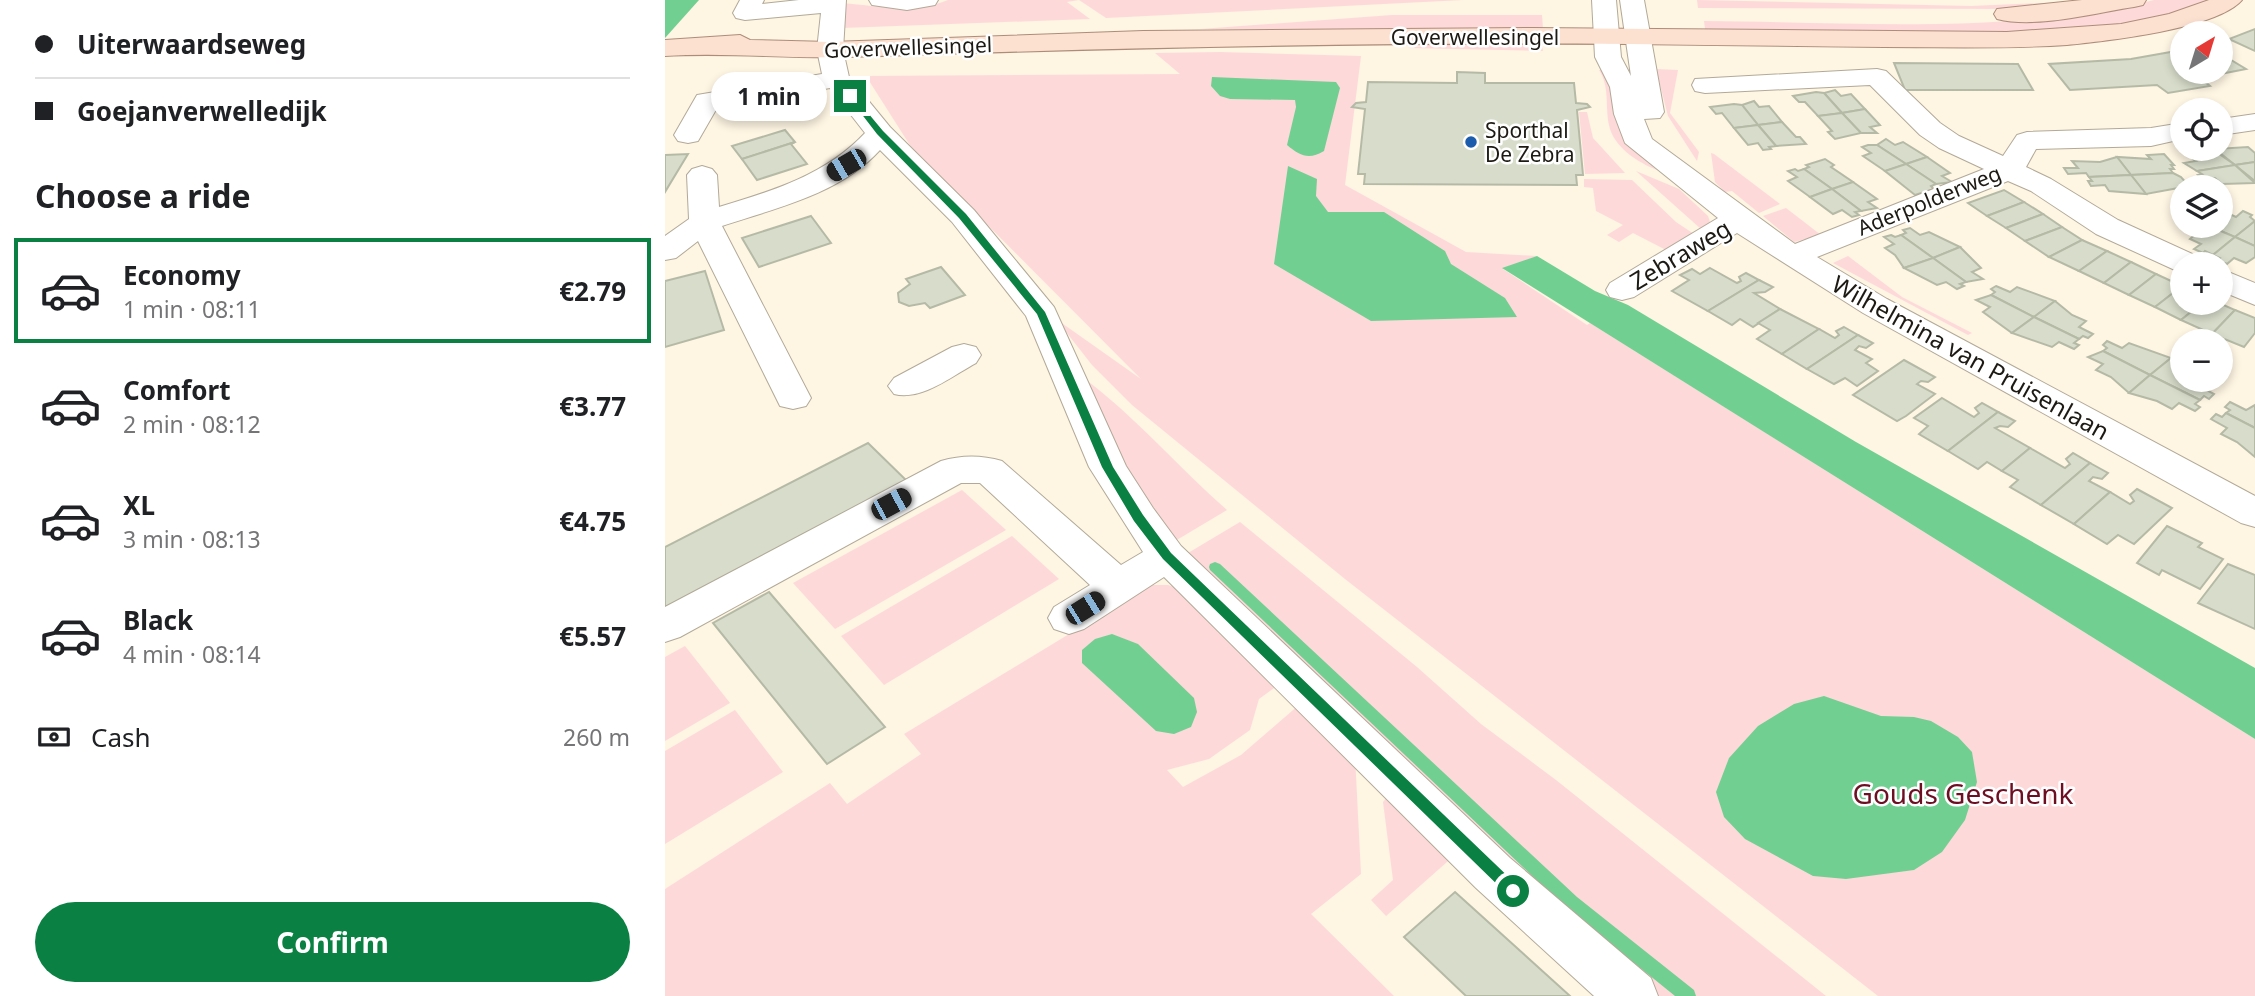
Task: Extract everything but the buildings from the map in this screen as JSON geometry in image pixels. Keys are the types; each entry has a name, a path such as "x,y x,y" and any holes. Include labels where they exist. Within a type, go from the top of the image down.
{"main road":[{"path":"1987,15 2043,13 2134,0"},
{"name":"Goverwellesingel","path":"1634,17 1945,40 2052,38 2152,26 2205,12 2230,0"},
{"name":"Goverwellesingel","path":"1500,12 1634,17 1960,16"},
{"name":"Goverwellesingel","path":"832,55 1136,27 1345,13"},
{"name":"Goverwellesingel","path":"665,48 714,46 832,55 1605,16"}],"street":[{"path":"752,0 745,13 833,2 832,55 880,133 963,216 1048,324 1108,467 1139,518 1167,556 1493,873 1632,996"},
{"path":"881,0 907,3 926,0"},
{"name":"Wilhelmina van Pruisenlaan","path":"1605,16 1608,57 1623,87 1628,114 1640,143 1738,219 1792,256 1875,306 2255,513"},
{"name":"Wilhelmina van Pruisenlaan","path":"1634,17 1651,118 1680,155 1696,185"},
{"path":"688,135 708,101 810,85 832,55"},
{"path":"1705,85 1877,77 1930,129 1949,142 2041,186 2107,227 2170,256"},
{"path":"2233,125 2255,122"},
{"path":"665,251 704,222 815,184 866,151 880,133"},
{"name":"Aderpolderweg","path":"1792,256 2009,170 2027,141 2151,137 2170,133"},
{"path":"702,175 704,222 793,398"},
{"name":"Zebraweg","path":"1622,290 1738,219"},
{"path":"2233,285 2255,295"},
{"path":"907,386 964,355"},
{"path":"665,626 940,474 989,470 1119,587"},
{"path":"1069,618 1167,556"}],"green space":[{"path":"948,0 1079,0 1067,2 1090,19 842,28 842,3 909,8"},
{"path":"1079,0 1463,0 1106,18"},
{"path":"1697,0 1971,6 2114,0 2020,9 1698,8"},
{"path":"2154,0 2215,0 2167,18 2092,30 2017,36 1706,36 1704,21 1873,24 1988,22 2101,11"},
{"path":"1392,15 1542,15 1543,29 1200,29"},
{"path":"1452,42 1541,42 1543,51 1408,48"},
{"name":"Gouds Geschenk","path":"1155,53 1361,56 1345,185 1466,252 1537,256 1503,269 1587,325 1590,323 2255,739 2255,996 1878,996 1345,579 1132,405 1092,365 1056,319 1141,379 913,150 866,76 1180,74"},
{"path":"1609,69 1633,147 1657,170 1628,153 1611,133 1605,83 1599,70"},
{"path":"1656,69 1678,70 1670,113 1699,152 1697,161 1668,116"},
{"path":"1579,112 1587,112 1593,138 1625,173 1585,174"},
{"path":"1711,153 1780,204 1759,213 1732,191 1725,192 1715,182"},
{"path":"1636,171 1679,189 1708,216 1710,222 1701,229"},
{"path":"1584,179 1632,180 1676,222 1694,234 1666,250 1633,233 1619,242 1607,235 1623,225 1596,211 1593,188 1584,187"},
{"path":"1786,208 1821,235 1794,242 1763,216"},
{"path":"1848,256 1902,297 1972,333 1968,335 1833,263"},
{"path":"1081,376 1138,424 1227,510 1170,544 1145,519"},
{"path":"962,490 1006,530 835,629 793,583"},
{"path":"1240,522 1417,667 1481,724 1556,780 1826,996 1655,996 1183,556"},
{"path":"1012,536 1059,579 884,685 841,636"},
{"path":"1150,585 1168,585 1189,592 1281,683 1259,699 1250,730 1209,759 1167,770 1183,787 1241,755 1300,704 1355,756 1361,874 1311,914 1394,996 665,996 665,889 830,783 847,804 921,754 904,734"},
{"path":"685,646 730,703 665,741 665,657"},
{"path":"735,710 783,772 665,844 665,751"},
{"path":"1392,791 1456,854 1386,916 1371,900 1393,880 1383,802"}],"shaded area":[{"path":"665,0 699,0 665,38"},
{"path":"1212,77 1336,82 1340,88 1324,151 1305,156 1287,145 1296,107 1295,100 1230,99 1220,96 1211,86"},
{"path":"1288,166 1317,179 1316,196 1328,212 1384,212 1445,251 1451,264 1505,298 1517,317 1371,321 1274,264"},
{"path":"1537,256 1595,291 1628,305 1856,442 2255,668 2255,739 1502,268"},
{"path":"1112,634 1138,644 1194,698 1197,712 1191,727 1174,734 1156,731 1082,663 1082,650 1095,639"},
{"path":"1824,696 1881,716 1914,717 1931,721 1958,737 1972,752 1977,782 1965,820 1942,852 1914,870 1846,879 1813,876 1745,839 1724,817 1716,792 1729,758 1758,726 1794,704"}],"waterway":[{"path":"1215,567 1571,902 1688,996"}],"place":[{"name":"Sporthal De Zebra","path":"1471,142"}],"route":[{"path":"850,96 880,133 963,216 1042,314 1108,467 1139,518 1167,556 1513,891"}]}
